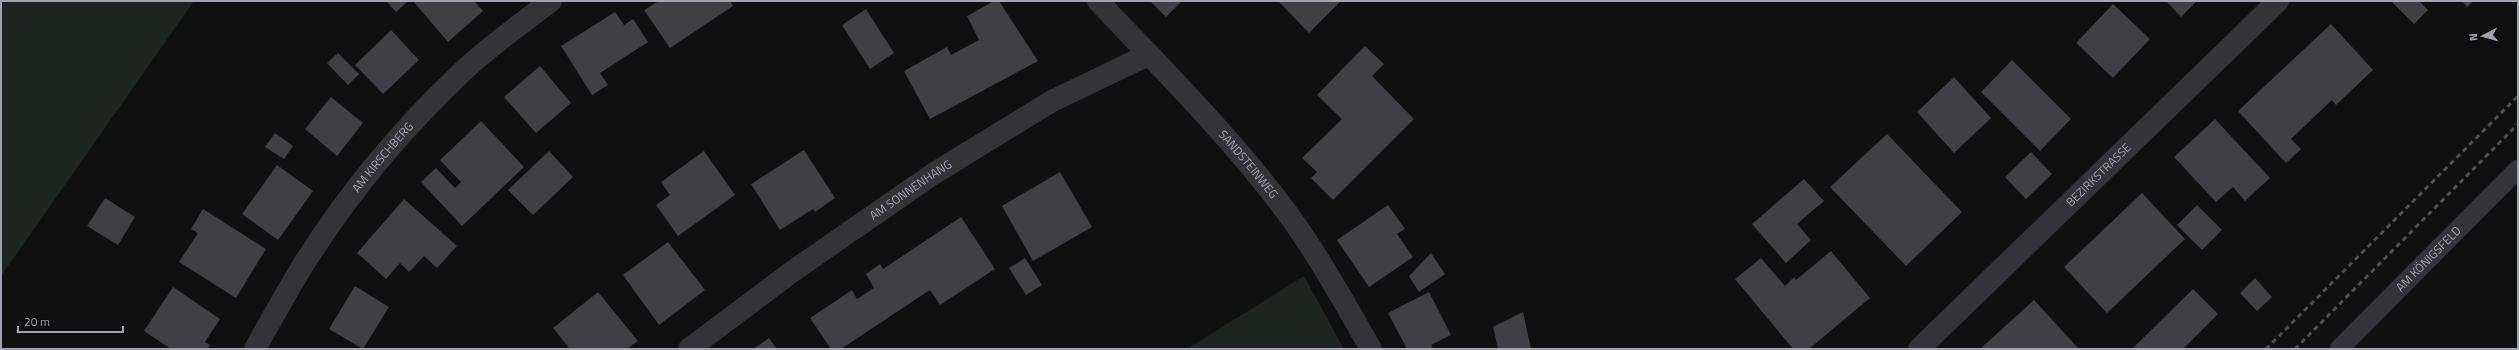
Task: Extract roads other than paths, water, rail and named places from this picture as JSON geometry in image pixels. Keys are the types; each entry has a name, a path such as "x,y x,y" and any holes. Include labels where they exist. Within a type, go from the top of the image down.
{"street":[{"name":"AM KIRSCHBERG","path":"254,349 306,262 356,191 410,124 462,72 508,33 552,1"},
{"name":"SANDSTEINWEG","path":"1098,1 1229,140 1286,211 1335,287 1371,349"},
{"name":"BEZIRKSTRASSE","path":"1919,349 2278,1"},
{"name":"AM SONNENHANG","path":"689,349 793,271 934,174 1052,101 1148,55"}],"lane":[{"name":"AM KÖNIGSFELD","path":"2339,349 2518,169"}],"railway":[{"path":"2266,349 2518,96"},
{"path":"2295,349 2518,124"}]}
